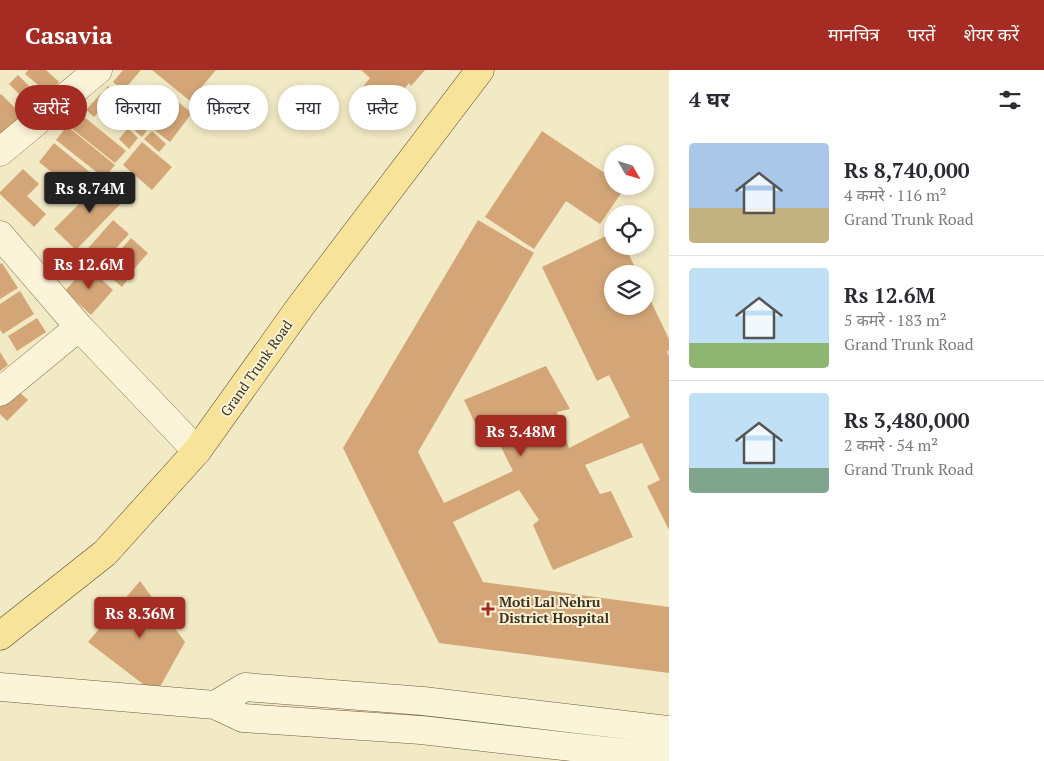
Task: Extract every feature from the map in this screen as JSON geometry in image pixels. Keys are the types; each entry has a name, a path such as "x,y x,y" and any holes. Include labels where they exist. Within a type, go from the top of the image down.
{"main road":[{"name":"Grand Trunk Road","path":"0,636 105,553 197,451 306,300 480,70"}],"street":[{"path":"0,152 98,70"},
{"path":"0,235 79,328 197,451"},
{"path":"0,392 79,328"},
{"path":"0,687 215,705 243,718 421,730 669,758"},
{"path":"215,705 245,687 423,702 669,730"},
{"path":"421,730 423,702"}],"building":[{"path":"28,70 46,70 59,82 56,85 38,85 25,74"},
{"path":"123,70 141,70 128,85 116,85 113,82"},
{"path":"152,70 216,70 203,85 189,85 189,100 179,92 179,85 170,85"},
{"path":"361,70 425,70 412,85 409,83 407,85 364,85 370,78"},
{"path":"18,75 28,85 15,85 15,90 9,84"},
{"path":"0,95 15,108 16,130 0,140"},
{"path":"97,98 97,114 94,117 87,109"},
{"path":"179,103 189,111 189,117 170,142 154,130 179,130"},
{"path":"87,119 97,127 97,130 100,130 126,151 115,163 74,130 87,130"},
{"path":"64,130 72,130 115,165 104,178 56,140"},
{"path":"126,130 130,130 138,138 129,149 119,139"},
{"path":"134,130 147,130 142,137"},
{"path":"152,131 166,144 159,152 144,139"},
{"path":"542,131 604,173 604,195 620,195 613,205 604,205 604,218 600,224 566,201 534,249 485,217"},
{"path":"142,142 172,167 152,190 123,165"},
{"path":"54,143 97,178 82,197 39,162"},
{"path":"23,169 39,184 27,196 46,214 34,227 0,194"},
{"path":"104,179 125,199 76,250 54,229"},
{"path":"113,220 129,234 98,268 83,254"},
{"path":"478,220 534,253 418,452 444,503 513,471 498,441 485,444 464,400 546,366 570,409 557,412 569,448 630,417 609,375 597,381 542,267 604,237 604,255 629,255 634,265 604,265 604,315 654,315 654,308 669,339 669,350 667,352 669,356 669,530 647,486 660,480 642,443 585,465 600,494 611,491 633,537 553,570 533,525 539,520 519,490 453,522 483,582 669,607 669,673 439,643 343,448"},
{"path":"131,238 148,253 134,269 117,254"},
{"path":"114,257 133,273 122,287 103,271"},
{"path":"2,263 18,288 0,299 0,264"},
{"path":"87,266 113,290 91,315 65,291"},
{"path":"20,291 34,314 3,334 0,330 0,304"},
{"path":"37,318 46,332 17,351 8,336"},
{"path":"0,352 8,365 0,371"},
{"path":"16,389 28,400 7,421 0,414 0,406"},
{"path":"140,581 185,642 156,694 88,642"}],"place":[{"name":"Moti Lal Nehru District Hospital","path":"488,609"}]}
